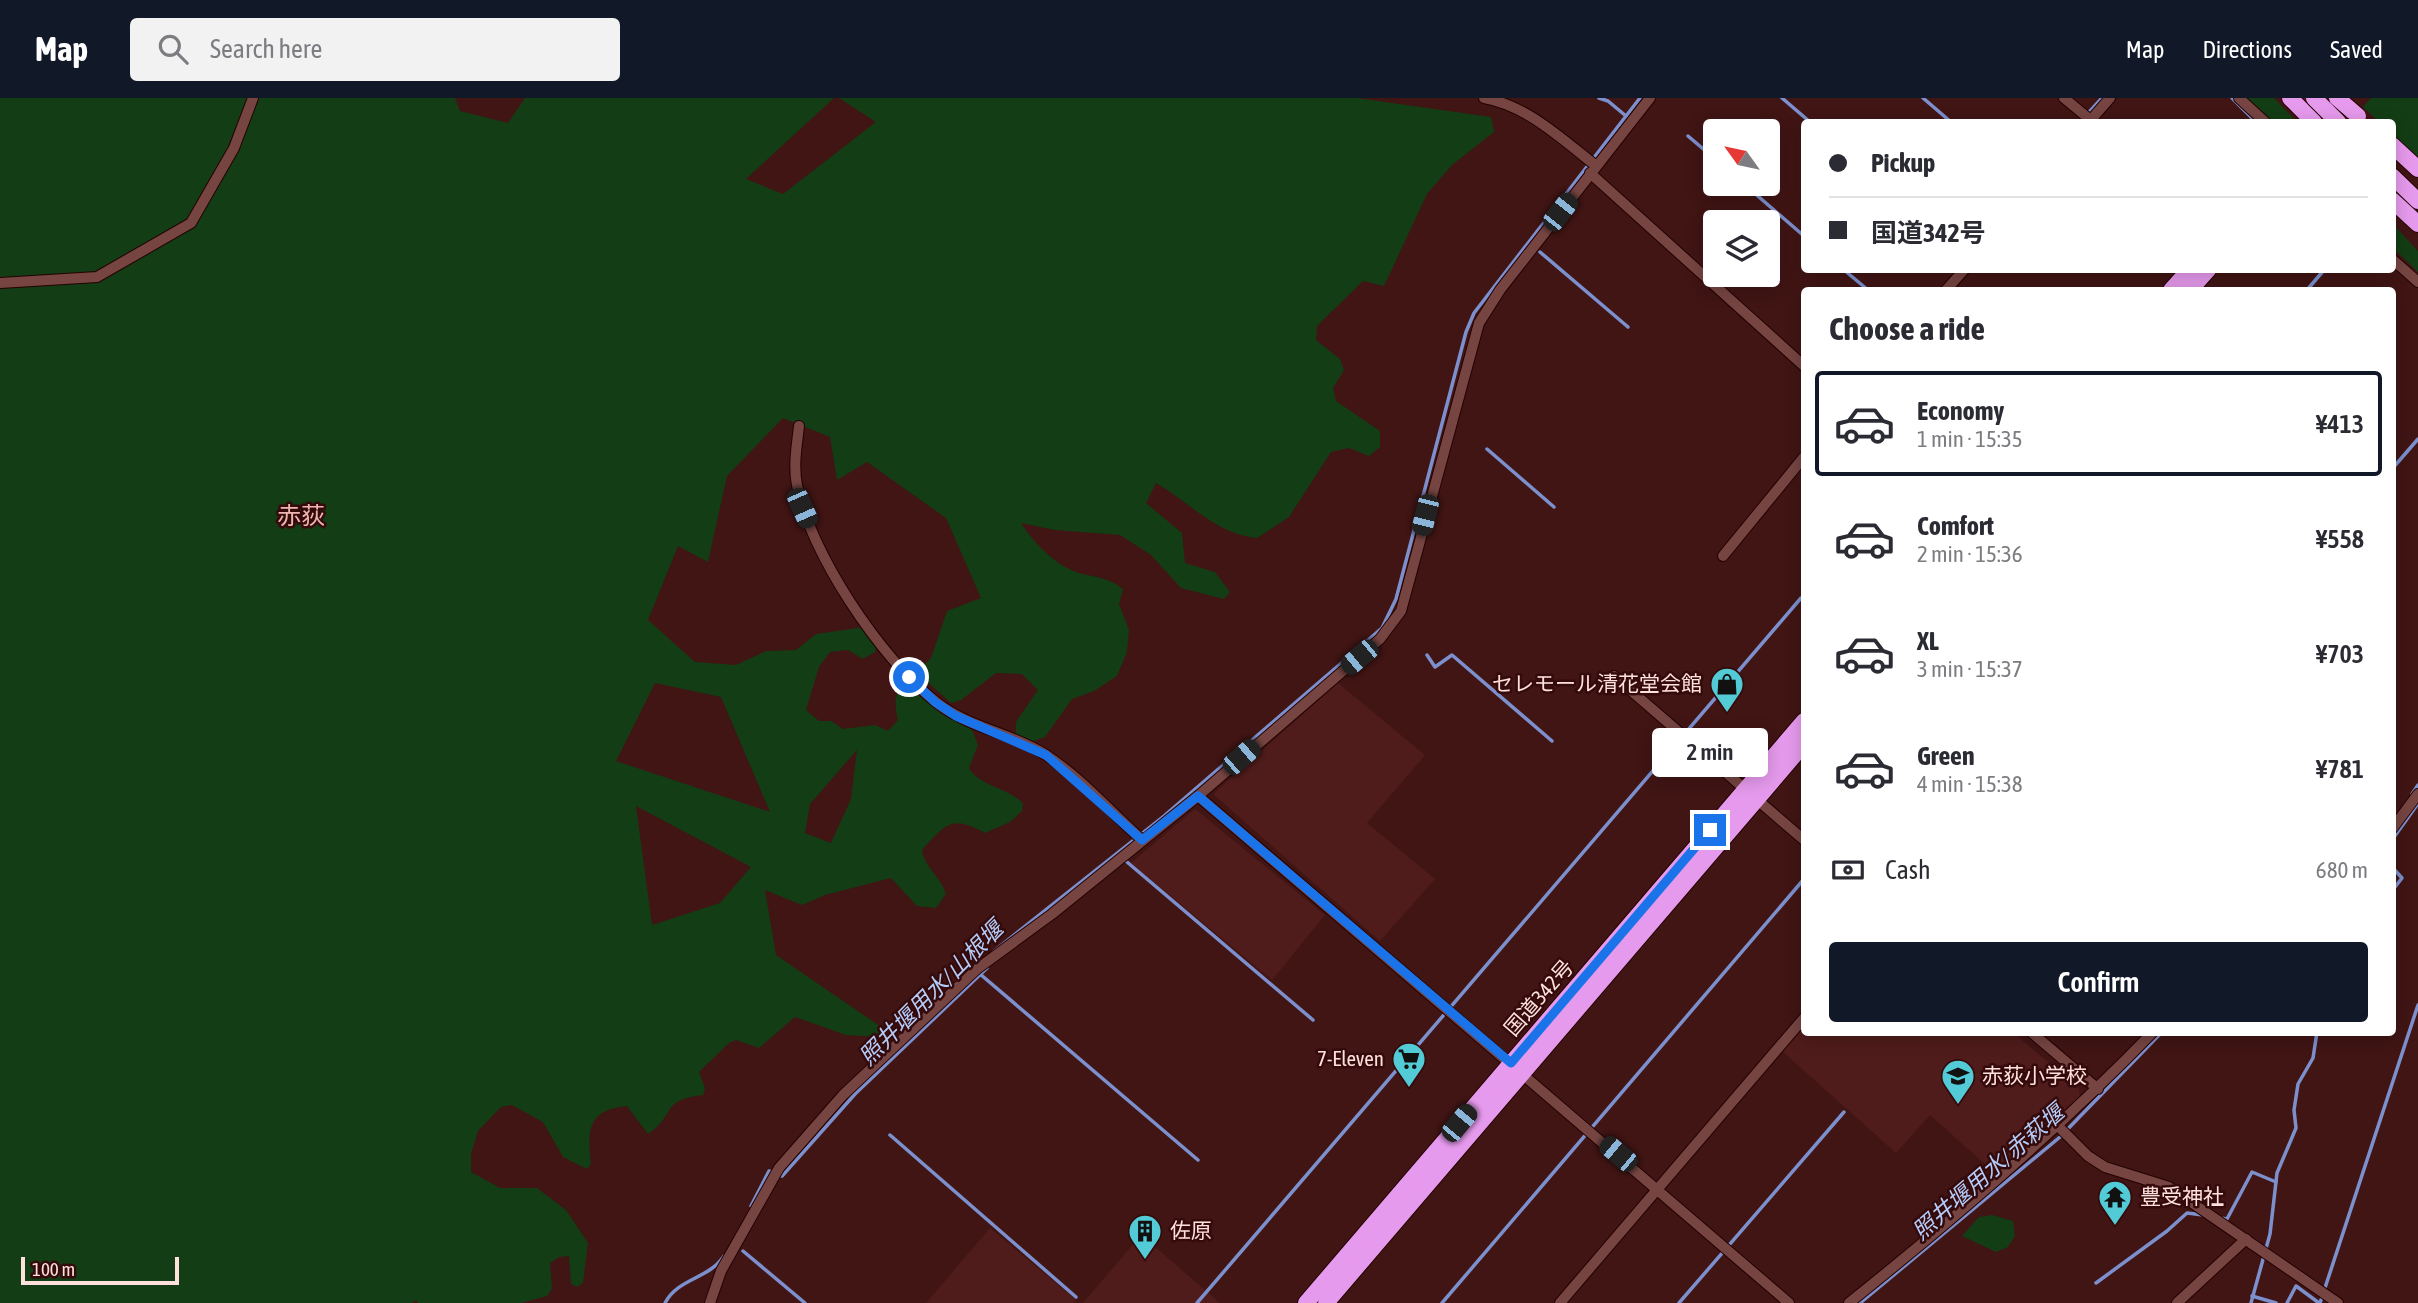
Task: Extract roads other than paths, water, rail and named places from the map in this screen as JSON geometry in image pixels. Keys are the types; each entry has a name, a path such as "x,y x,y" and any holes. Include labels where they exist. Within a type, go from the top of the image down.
{"highway":[{"path":"2314,98 2334,119"},
{"path":"2317,119 2336,98 2361,119"},
{"path":"2340,119 2359,98"},
{"path":"2290,99 2311,119"},
{"path":"2396,149 2418,169"},
{"path":"2396,180 2418,201"},
{"path":"2396,204 2415,223"},
{"path":"2174,287 2186,273"},
{"path":"2193,287 2205,273"},
{"name":"国道342号","path":"1326,1303 1517,1068 1751,794 1801,724"},
{"name":"国道342号","path":"1751,794 1801,747"},
{"name":"国道342号","path":"1306,1303 1517,1068"}],"street":[{"path":"0,283 97,277 191,223 234,148 254,98"},
{"path":"1484,98 1506,102 1560,137 1801,363"},
{"path":"710,1303 721,1271 779,1168 843,1095 977,969 1052,914 1198,796 1380,639 1396,620 1479,323 1500,290 1650,98"},
{"path":"2064,98 2088,119"},
{"path":"2093,119 2110,98"},
{"path":"2239,98 2262,119"},
{"path":"2396,263 2418,282"},
{"path":"1948,287 1961,273"},
{"path":"799,426 795,458 802,508 819,545 858,613 888,654 935,702 956,716 1046,755 1142,840"},
{"path":"1723,556 1801,461"},
{"path":"1614,676 1801,837"},
{"path":"2396,824 2418,794"},
{"path":"1198,796 1789,1303"},
{"path":"1560,1303 1801,1021"},
{"path":"2036,1036 2098,1089"},
{"path":"1849,1303 1949,1222 2059,1127 2149,1036"},
{"path":"2059,1127 2088,1156 2105,1167 2169,1187 2338,1303"},
{"path":"2177,1303 2246,1239"}],"waterway":[{"path":"1599,98 1608,101 1626,116"},
{"name":"照井堰用水/山根堰","path":"994,951 1164,816 1382,628 1396,599 1466,332 1474,313 1640,98"},
{"path":"1782,98 1806,119"},
{"path":"1923,98 1948,119"},
{"path":"2083,119 2102,98"},
{"path":"2232,98 2253,119"},
{"path":"1688,136 1703,149"},
{"path":"1758,196 1801,233"},
{"path":"1540,252 1628,327"},
{"path":"1848,273 1864,287"},
{"path":"2310,287 2321,273"},
{"path":"2396,464 2418,439"},
{"path":"1487,449 1554,507"},
{"path":"1197,1303 1801,598"},
{"path":"1427,655 1435,667 1452,655 1552,741"},
{"name":"照井堰用水/赤萩堰","path":"2412,794 2418,785"},
{"path":"2396,834 2417,805"},
{"path":"1127,862 1313,1020"},
{"path":"2396,871 2402,878 2396,886"},
{"path":"1442,1303 1801,883"},
{"name":"照井堰用水/山根堰","path":"751,1206 769,1171 782,1176 855,1094 987,968"},
{"path":"980,974 1198,1160"},
{"path":"2320,1303 2418,1005"},
{"name":"照井堰用水/赤萩堰","path":"1860,1303 2060,1137 2158,1036"},
{"path":"2251,1303 2270,1234 2277,1173 2296,1128 2294,1110 2298,1084 2313,1058 2316,1036"},
{"path":"1679,1303 1844,1112"},
{"path":"890,1135 1076,1297"},
{"path":"2221,1218 2227,1219 2252,1172 2276,1182"},
{"path":"2096,1283 2187,1213 2203,1215"},
{"path":"743,1251 805,1303"},
{"name":"照井堰用水/山根堰","path":"665,1303 678,1288 710,1270 724,1256"},
{"path":"2287,1303 2296,1286 2319,1303"},
{"path":"2252,1296 2276,1303"}],"place":[{"name":"セレモール清花堂会館","path":"1727,714"},
{"name":"7-Eleven","path":"1409,1089"},
{"name":"赤荻小学校","path":"1958,1106"},
{"name":"豊受神社","path":"2115,1227"},
{"name":"佐原","path":"1145,1261"}],"district":[{"name":"赤荻","path":"301,516"}]}
